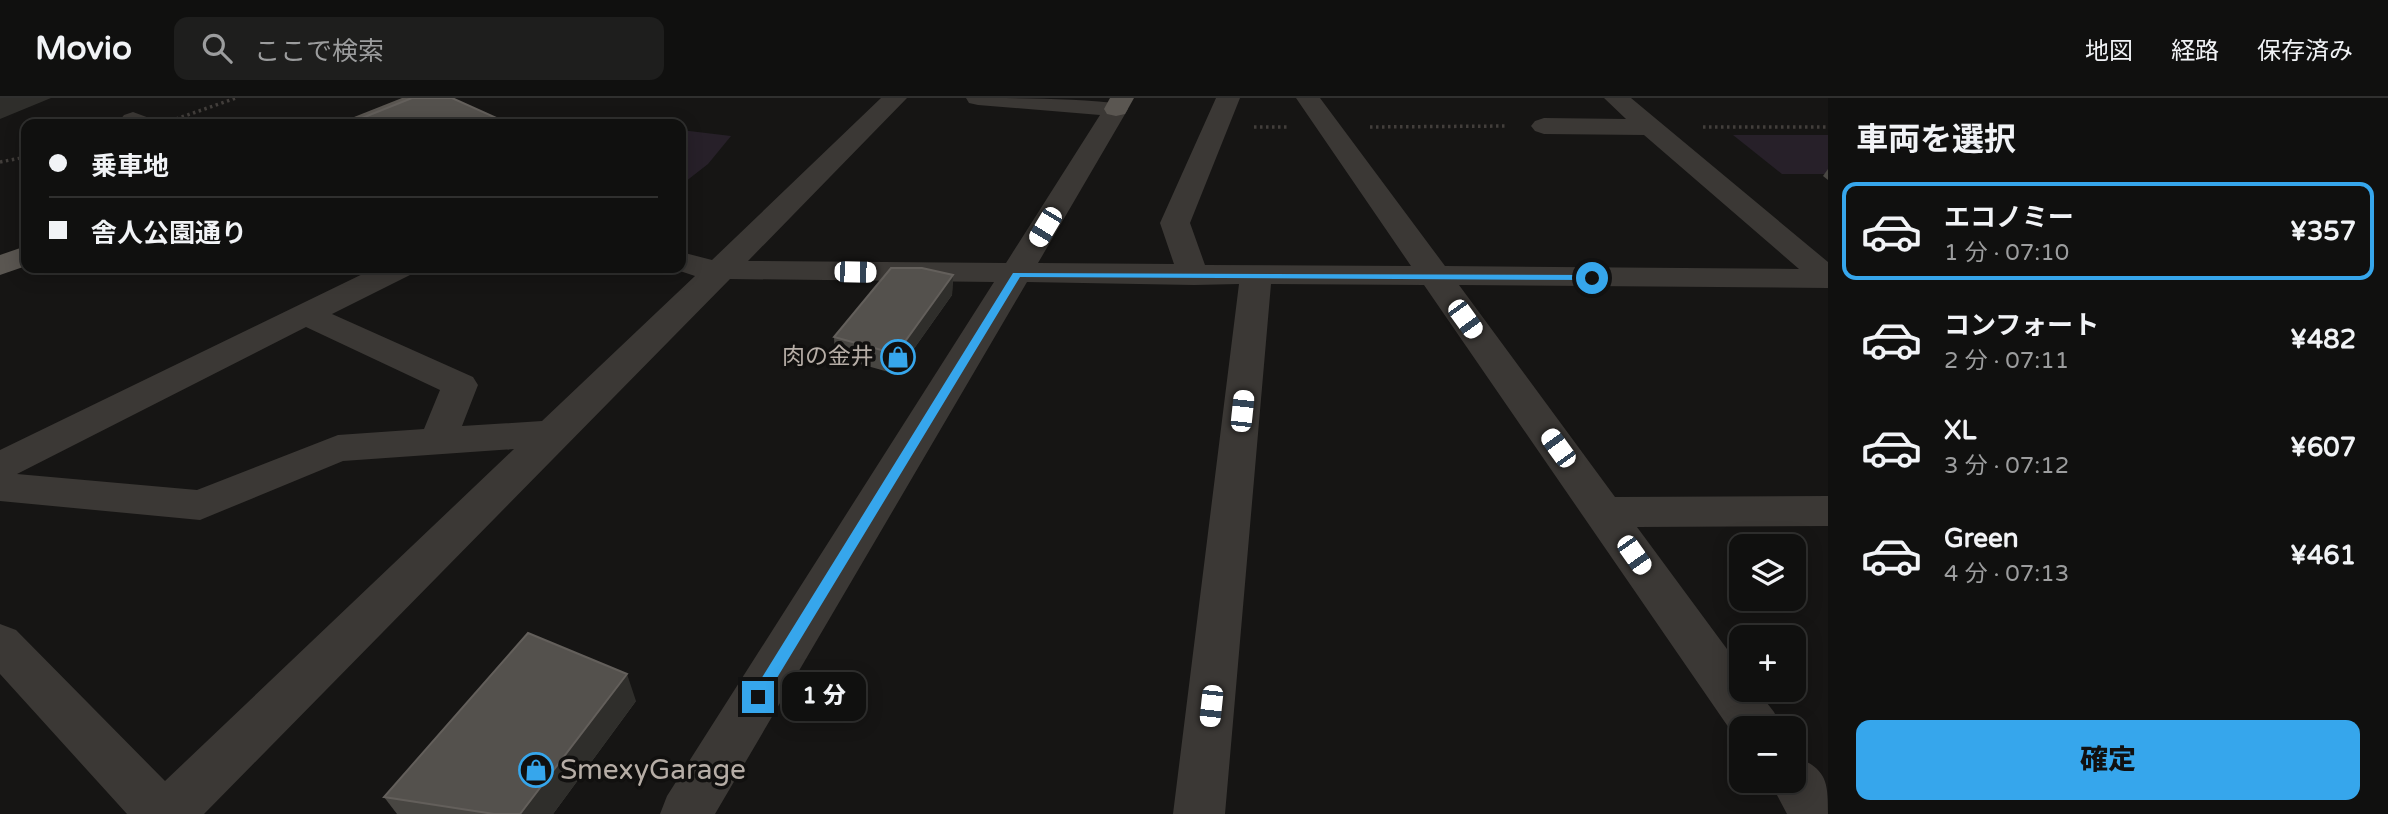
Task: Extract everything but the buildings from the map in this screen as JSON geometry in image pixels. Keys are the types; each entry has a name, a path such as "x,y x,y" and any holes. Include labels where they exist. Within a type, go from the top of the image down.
{"main road":[{"path":"371,119 424,98"},
{"path":"0,266 21,258"}],"street":[{"path":"169,814 895,98"},
{"path":"686,814 1119,104 978,98"},
{"path":"1194,276 1175,223 1228,98"},
{"path":"1616,98 1828,278"},
{"path":"1318,112 1748,716"},
{"path":"1544,126 1649,127"},
{"path":"686,263 720,270 1017,275 1828,278"},
{"path":"0,466 390,273"},
{"path":"1199,814 1256,276"},
{"path":"305,314 460,385 438,441"},
{"path":"0,487 200,505 338,449 555,433"},
{"path":"1604,512 1828,511"},
{"path":"0,643 162,814"},
{"path":"1803,793 1818,814"}],"path":[{"path":"177,119 236,98"},
{"path":"1214,127 1318,112 1544,126"},
{"path":"1649,127 1828,127"},
{"path":"0,162 21,158"}],"shaded area":[{"path":"686,131 731,136 708,164 686,181"},
{"path":"1733,135 1828,135 1828,174 1782,174"}],"place":[{"name":"肉の金井","path":"898,357"},
{"name":"SmexyGarage","path":"536,770"}],"route":[{"path":"758,697 1017,275 1592,278"}]}
